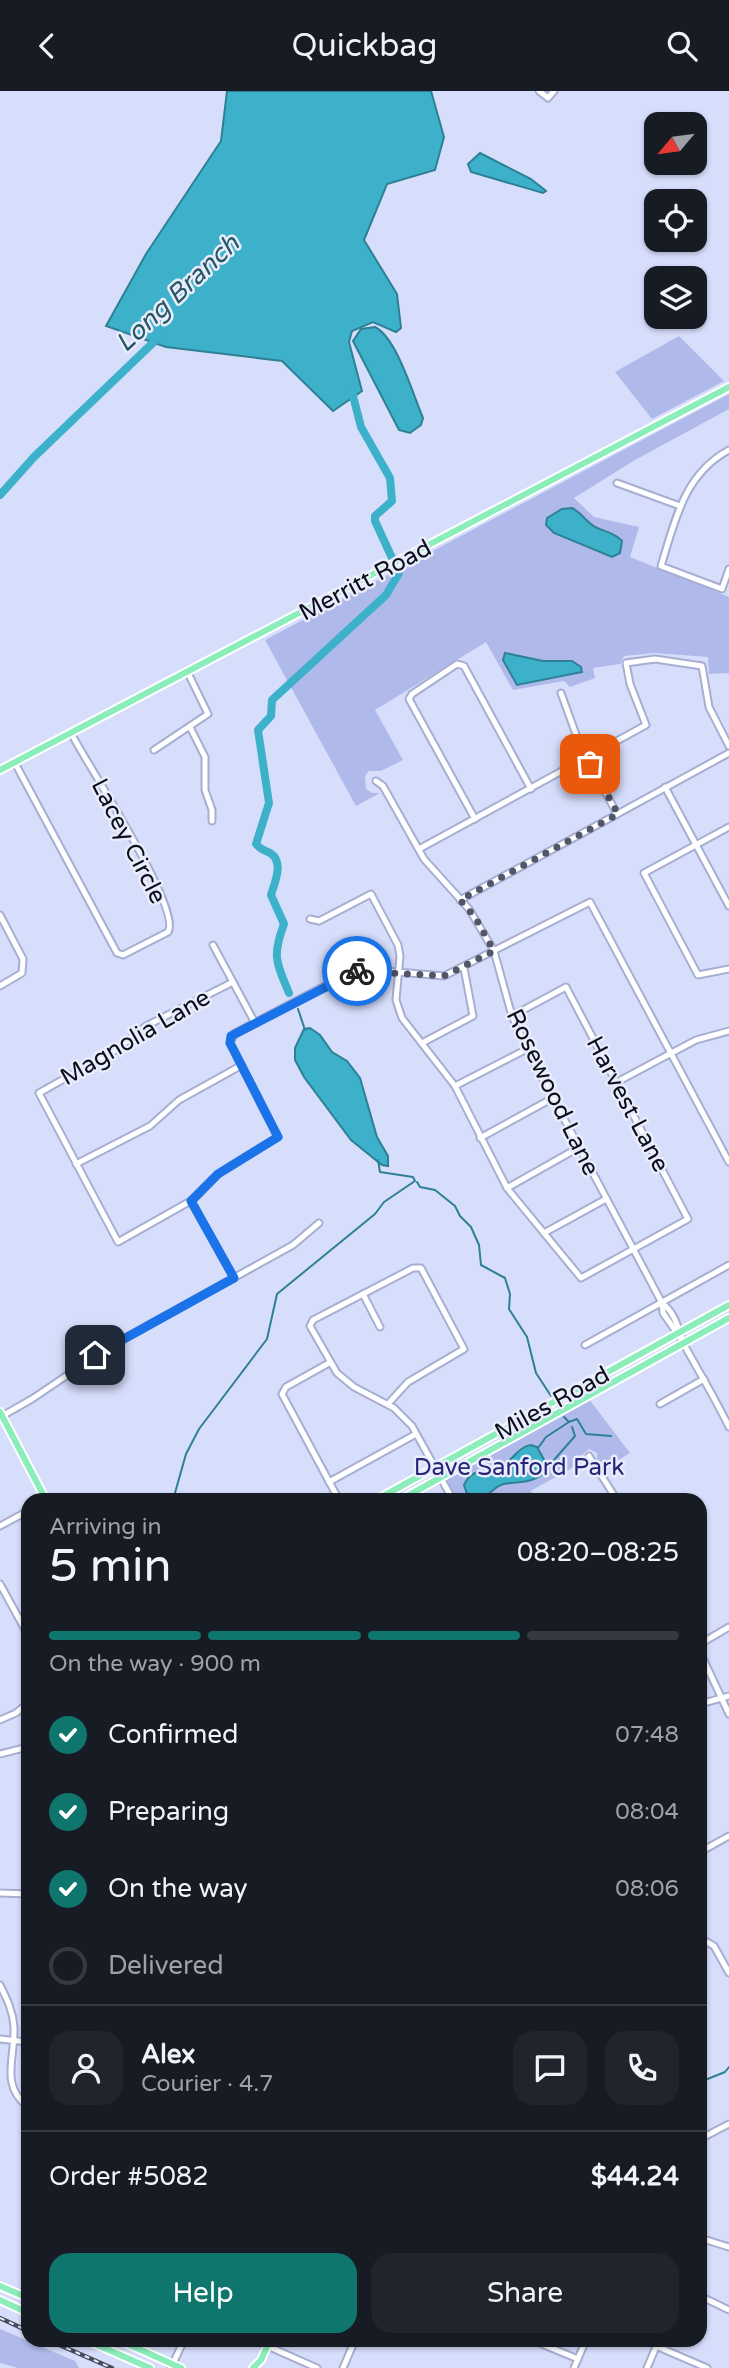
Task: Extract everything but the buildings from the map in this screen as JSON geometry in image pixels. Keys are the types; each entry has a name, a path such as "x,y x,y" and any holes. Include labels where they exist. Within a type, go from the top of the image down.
{"main road":[{"name":"Merritt Road","path":"0,770 729,387"},
{"name":"Miles Road","path":"389,1493 729,1305"},
{"name":"Miles Road","path":"413,1493 729,1318"},
{"path":"537,1411 543,1422"},
{"path":"1,1414 43,1493"},
{"path":"0,2286 21,2295"},
{"path":"0,2300 21,2310"},
{"path":"107,2347 150,2368"},
{"path":"133,2347 181,2368"},
{"path":"253,2368 261,2364 267,2347"}],"street":[{"path":"539,91 548,98 554,91"},
{"path":"729,450 704,467 687,489 661,566 722,589 729,569"},
{"path":"617,483 680,506"},
{"path":"419,849 646,725 630,684 626,663 655,659 702,666 709,707 729,746"},
{"path":"475,819 410,696 461,664 531,789"},
{"path":"154,750 204,719 209,711 188,673"},
{"path":"561,693 587,757 618,814"},
{"path":"190,727 205,757 205,790 212,810 212,821"},
{"name":"Lacey Circle","path":"15,762 117,953 123,955 168,932 171,921 147,866 100,778 83,759 71,733"},
{"path":"460,900 729,753"},
{"name":"Rosewood Lane","path":"376,781 383,786 435,874 480,926 494,951 512,1016 527,1049 632,1251 662,1303 670,1309 679,1333 729,1427"},
{"path":"665,787 729,906"},
{"path":"729,827 645,873 698,975 729,969"},
{"path":"310,919 318,921 371,894 398,945 396,1000 401,1018 455,1086 506,1188 581,1278 632,1251"},
{"path":"234,1278 191,1201 218,1174 278,1137 230,1043 231,1036 351,972 363,969 444,976 590,902 729,1162"},
{"path":"0,915 23,959 23,966 22,973 0,986"},
{"path":"213,945 255,1023"},
{"path":"422,1043 473,1016 464,968"},
{"name":"Magnolia Lane","path":"191,1201 118,1242 39,1097 40,1091 117,1049 146,1026 233,982"},
{"name":"Harvest Lane","path":"512,1016 566,987 688,1219 632,1251"},
{"path":"617,1082 705,1036 729,1031"},
{"path":"455,1086 527,1049"},
{"path":"76,1164 150,1126 179,1100 242,1065"},
{"path":"480,1138 553,1098"},
{"path":"506,1188 578,1148"},
{"path":"544,1233 606,1199"},
{"path":"1,1414 32,1399 108,1347 293,1245 319,1223"},
{"path":"585,1345 729,1265"},
{"path":"388,1404 408,1383 464,1349 421,1268 415,1267 310,1324 329,1363 354,1387 388,1404 404,1417 449,1493"},
{"path":"363,1294 380,1327"},
{"path":"329,1363 286,1387 282,1394 335,1493"},
{"path":"660,1404 704,1379"},
{"path":"721,1410 729,1406"},
{"path":"329,1482 416,1434"},
{"path":"589,1456 613,1493"},
{"path":"0,1526 21,1515"},
{"path":"0,1584 21,1622"},
{"path":"707,1640 729,1627"},
{"path":"707,1667 729,1714"},
{"path":"707,1703 729,1696"},
{"path":"0,1720 21,1709"},
{"path":"0,1754 21,1749"},
{"path":"707,1848 729,1836"},
{"path":"0,1893 21,1894"},
{"path":"707,1942 714,1946 729,1973"},
{"path":"0,1985 11,2006 13,2041 9,2086 21,2103"},
{"path":"0,2039 21,2042"},
{"path":"707,2135 729,2124"},
{"path":"707,2240 729,2247"},
{"path":"707,2300 729,2310"},
{"path":"172,2366 181,2347"},
{"path":"276,2347 317,2368"},
{"path":"343,2368 352,2347"},
{"path":"549,2347 578,2359"},
{"path":"574,2368 583,2347"},
{"path":"647,2368 656,2347"},
{"path":"666,2347 707,2368"}],"green space":[{"path":"679,336 724,381 652,419 615,372"},
{"path":"729,394 729,409 635,460 574,498 594,517 639,527 630,557 729,597 729,673 709,674 708,657 655,653 624,656 620,664 593,668 595,678 570,687 564,681 513,690 486,642 375,710 403,760 381,771 369,771 365,776 366,789 372,793 380,793 356,806 265,640"},
{"name":"Dave Sanford Park","path":"589,1399 630,1453 602,1470 597,1462 597,1453 589,1449 582,1455 583,1462 527,1493 453,1493 444,1479"},
{"path":"0,2329 21,2338 21,2347 42,2347 75,2361 79,2368 18,2368 0,2363"}],"water":[{"path":"227,91 431,91 444,137 435,170 387,184 364,240 397,294 401,328 396,332 373,322 352,331 349,342 362,391 333,411 282,361 166,347 106,326 146,254 221,141"},
{"path":"480,153 531,179 546,191 543,193 471,172 468,164"},
{"path":"375,327 383,333 397,355 423,418 421,425 410,433 399,430 353,341 361,329"},
{"path":"572,508 595,527 619,538 622,541 620,553 612,557 554,533 546,525 547,518 562,509"},
{"path":"505,653 543,661 572,661 581,667 582,672 517,685 503,660"},
{"path":"310,1028 320,1035 332,1052 347,1061 360,1078 377,1137 388,1156 388,1166 382,1165 351,1140 304,1077 295,1060 295,1048 304,1029"},
{"path":"531,1445 537,1447 546,1463 546,1471 531,1480 500,1485 489,1493 467,1493 464,1485 471,1475 503,1465 523,1448"}],"waterway":[{"name":"Long Branch","path":"0,495 34,457 159,337"},
{"path":"289,993 277,959 284,924 271,895 277,862 270,853 256,844 269,803 258,730 271,716 272,700 386,595 399,573 375,521 375,516 392,501 390,478 361,427 351,388"},
{"path":"298,1009 305,1030"},
{"path":"175,1493 186,1454 199,1429 267,1339 277,1294 375,1214 384,1202 415,1181 413,1177 380,1172 378,1160"},
{"path":"417,1182 420,1187 435,1190 455,1206 471,1227 479,1245 481,1265 505,1278 510,1294 509,1309 527,1337 536,1373 551,1396"},
{"path":"538,1448 546,1437 569,1422 564,1417"},
{"path":"569,1422 577,1419 586,1434 611,1436"},
{"path":"554,1460 575,1436 572,1427"},
{"path":"546,1463 551,1462"},
{"path":"707,2079 725,2072 729,2067"}],"railway":[{"path":"0,2318 21,2328"},
{"path":"64,2347 112,2368"}],"way so far":[{"path":"357,971 363,969 444,976 494,951 475,917 460,900 618,814 590,764"}],"route":[{"path":"95,1355 234,1278 191,1201 226,1168 274,1142 278,1137 230,1043 231,1036 333,981 357,971"}]}
